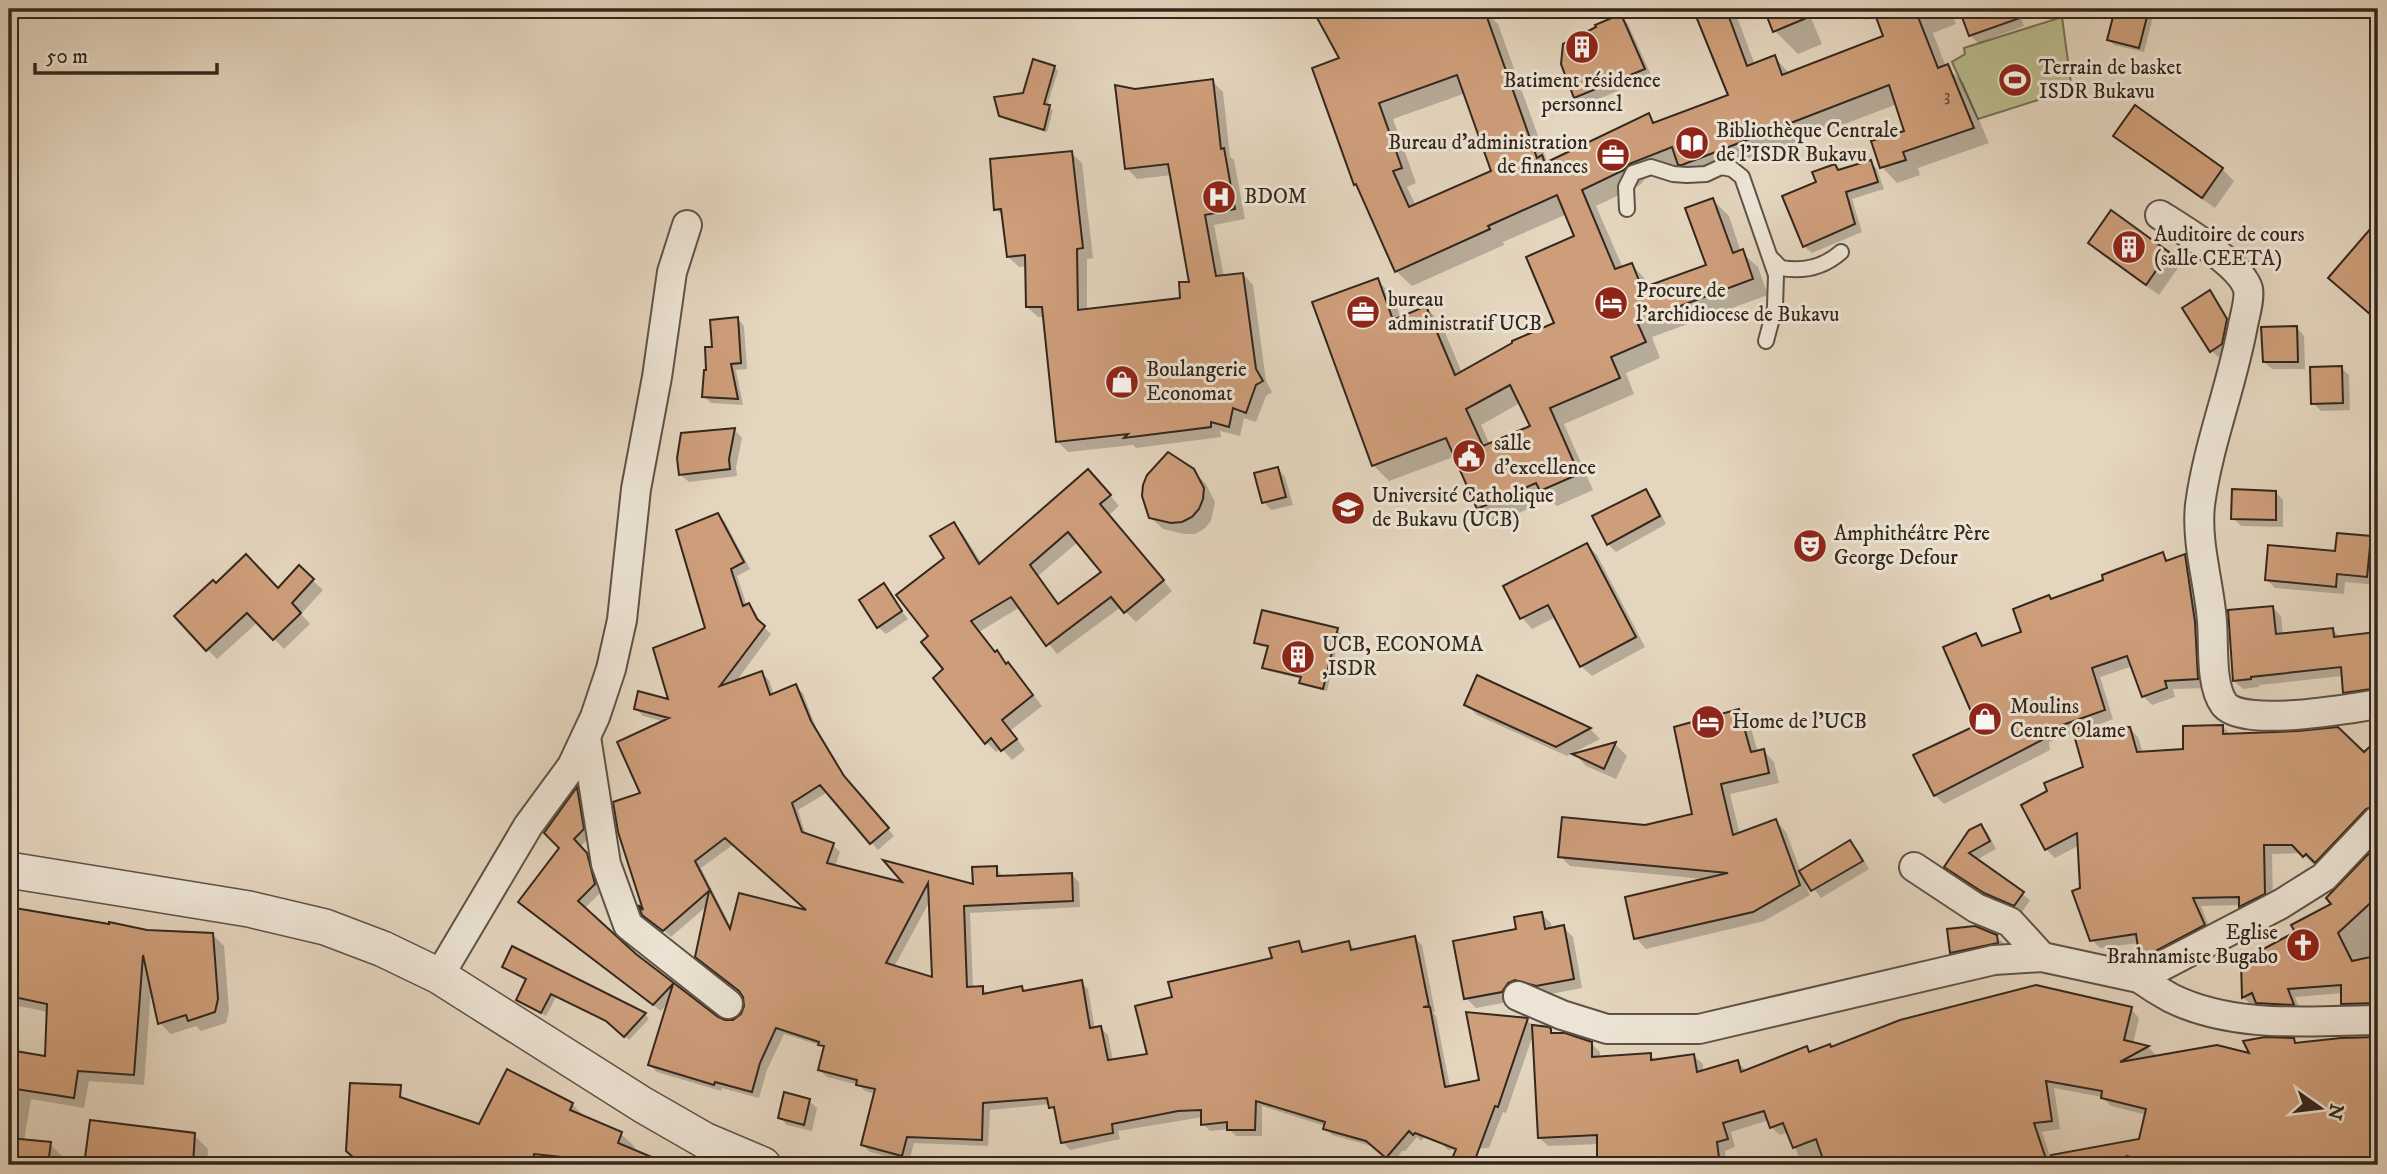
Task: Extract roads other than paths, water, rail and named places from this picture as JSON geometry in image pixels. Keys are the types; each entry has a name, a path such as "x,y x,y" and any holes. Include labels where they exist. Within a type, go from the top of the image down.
{"street":[{"path":"2160,215 2206,245 2240,275 2248,289 2240,343 2213,442 2200,507 2200,550 2212,620 2214,673 2224,704 2238,715 2287,716 2378,704"},
{"path":"439,976 528,826 572,766 586,737 611,669 622,620 636,489 657,377 672,272 687,225"},
{"path":"586,737 606,864 628,925 728,1003"},
{"path":"2139,978 2281,904 2324,877 2378,820"},
{"path":"1914,867 1976,908 2010,922 2042,957"},
{"path":"9,870 249,909 325,927 383,949 439,976 643,1105 704,1140 763,1165"},
{"path":"1518,996 1562,1015 1607,1029 1699,1030 1994,960 2042,957 2139,978 2172,998 2210,1012 2241,1018 2292,1021 2378,1020"}],"lane":[{"path":"1627,209 1626,187 1633,173 1651,167 1687,175 1706,174 1721,167 1732,169 1742,177 1776,275 1775,307 1766,341"},
{"path":"1771,258 1776,265 1788,270 1820,266 1841,252"}],"place":[{"name":"Batiment résidence personnel","path":"1582,47"},
{"name":"Terrain de basket ISDR Bukavu","path":"2015,80"},
{"name":"Bibliothèque Centrale de l’ISDR Bukavu","path":"1692,143"},
{"name":"Bureau d'administration de finances","path":"1613,155"},
{"name":"BDOM","path":"1219,197"},
{"name":"Auditoire de cours (salle CEETA)","path":"2129,247"},
{"name":"Procure de l'archidiocese de Bukavu","path":"1611,303"},
{"name":"bureau administratif UCB","path":"1363,312"},
{"name":"Boulangerie Economat","path":"1122,382"},
{"name":"salle d'excellence","path":"1469,456"},
{"name":"Université Catholique de Bukavu (UCB)","path":"1348,508"},
{"name":"Amphithéâtre Père George Defour","path":"1810,546"},
{"name":"UCB, ECONOMA ,ISDR","path":"1298,657"},
{"name":"Moulins Centre Olame","path":"1985,719"},
{"name":"Home de l’UCB","path":"1708,722"},
{"name":"Eglise Brahnamiste Bugabo","path":"2303,945"}]}
